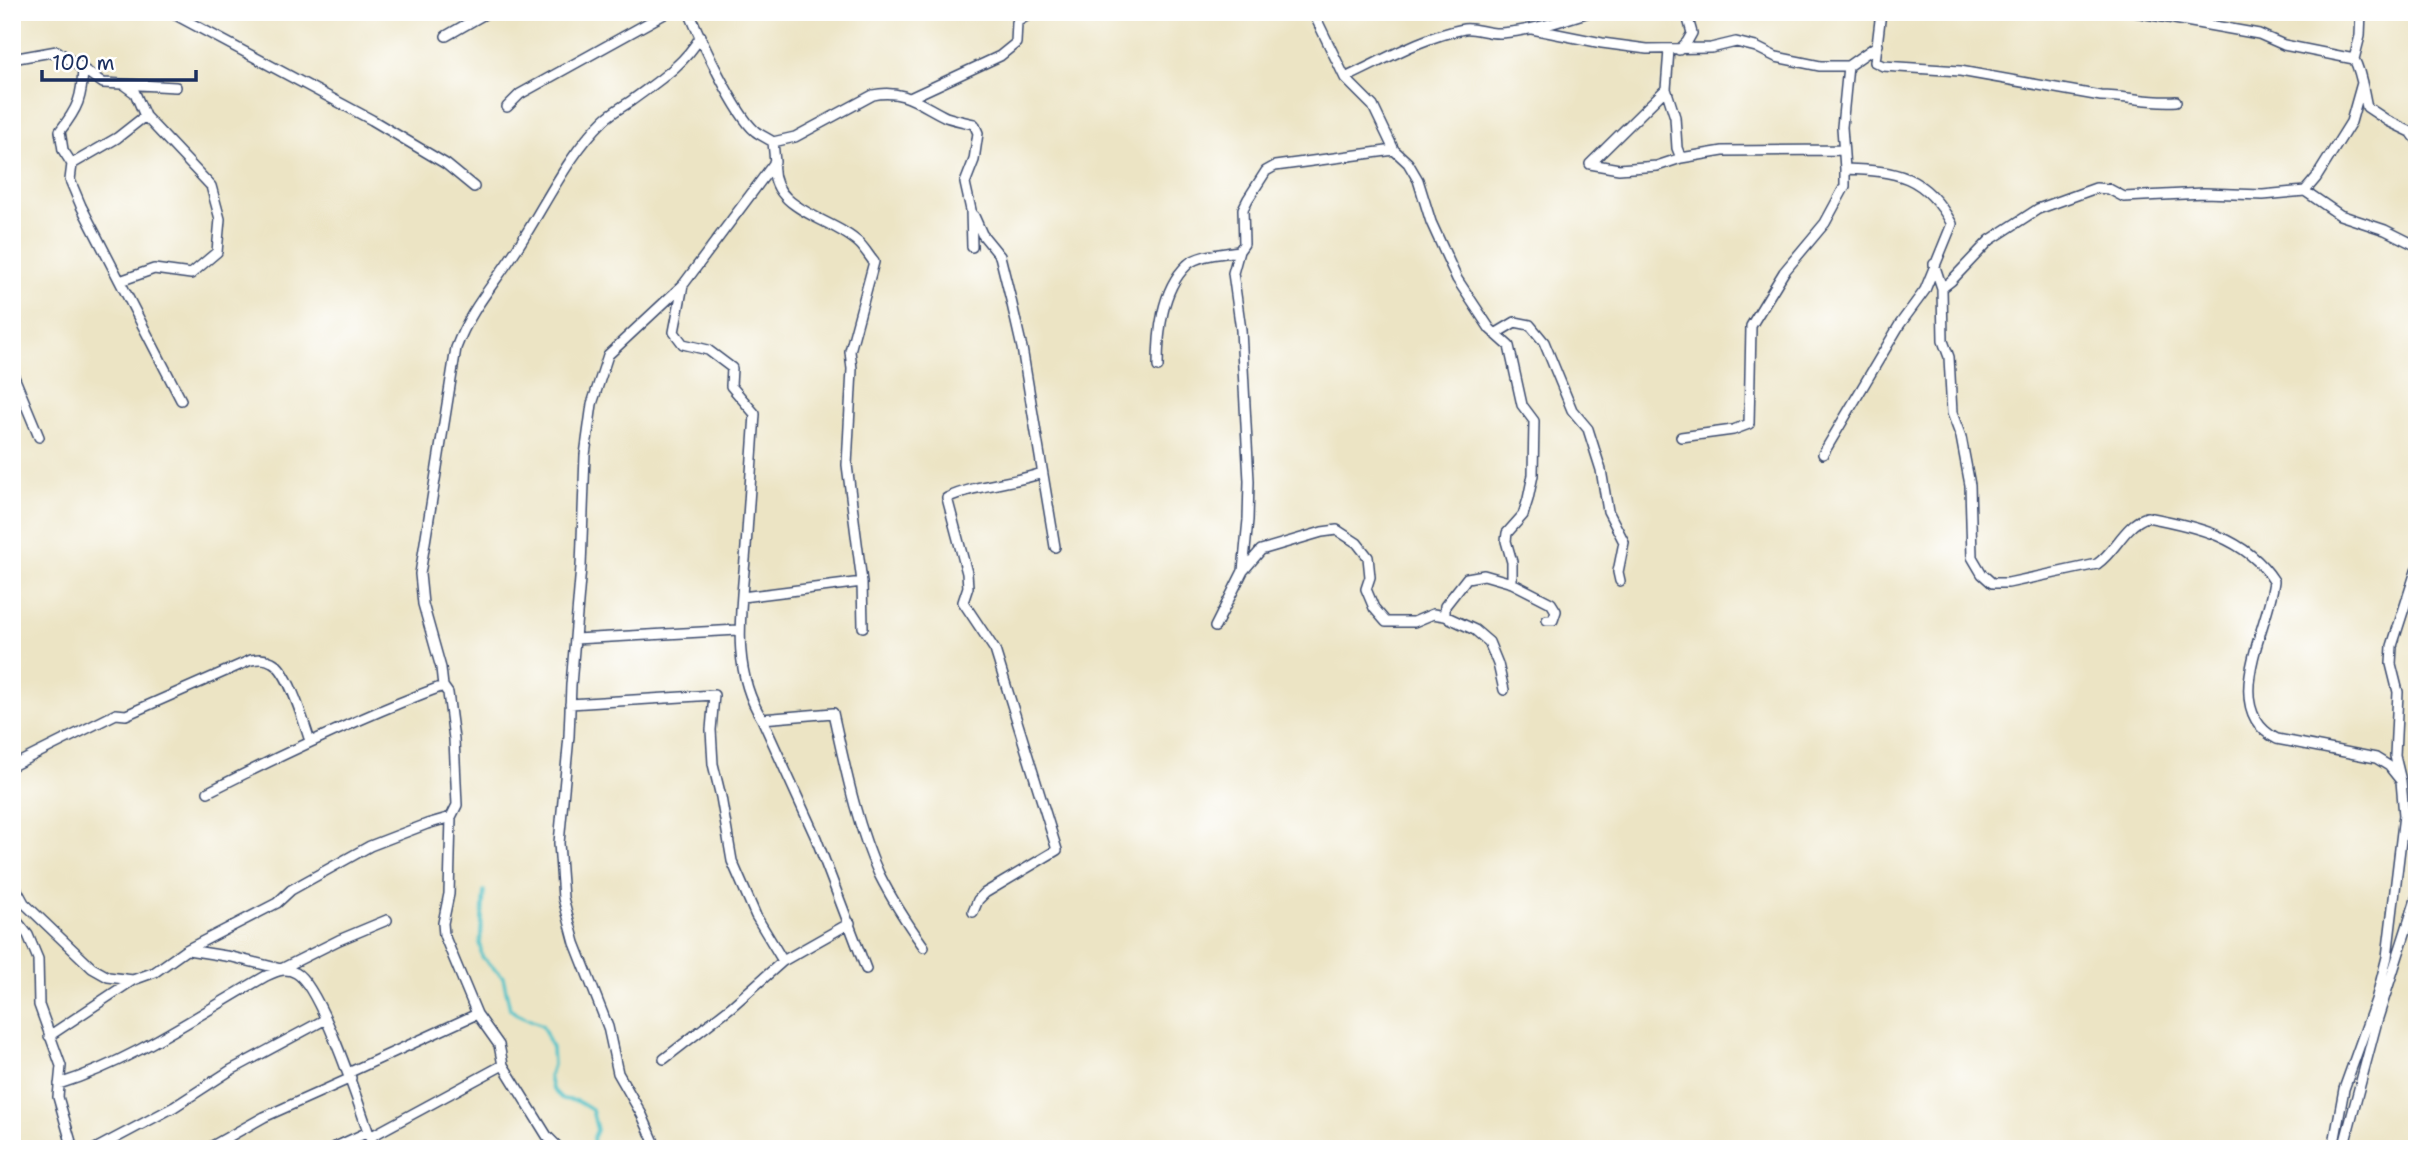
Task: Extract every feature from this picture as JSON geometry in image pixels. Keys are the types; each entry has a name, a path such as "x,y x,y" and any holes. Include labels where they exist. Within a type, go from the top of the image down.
{"street":[{"path":"170,12 372,120 446,164 474,187"},
{"path":"446,36 488,12"},
{"path":"507,107 520,94 668,12"},
{"path":"689,12 742,114 754,131 773,142 795,137 873,95 885,92 912,97 948,117 974,124 978,133 974,160 965,183 971,209 982,234 1000,256 1022,348 1055,547"},
{"path":"912,97 1000,56 1017,43 1017,22 1033,12"},
{"path":"1313,12 1345,78 1373,106 1394,150 1408,163 1418,180 1431,222 1457,279 1495,334 1509,346 1522,405 1534,421 1533,475 1528,499 1523,515 1507,533 1512,583"},
{"path":"1345,78 1419,42 1445,33 1469,28 1488,34 1532,29 1589,12"},
{"path":"1681,158 1677,148 1675,117 1666,89 1674,50 1688,42 1692,33 1686,12"},
{"path":"1881,12 1875,62 1883,66 1960,71 2101,96 2123,96 2158,102 2176,101"},
{"path":"2135,12 2259,34 2284,45 2354,59"},
{"path":"2361,12 2360,36 2354,59 2361,71 2367,107 2411,132 2417,140"},
{"path":"1532,29 1602,43 1674,50 1711,48 1736,42 1756,47 1776,57 1809,64 1848,66 1878,46"},
{"path":"560,1149 548,1136 503,1065 499,1045 477,1014 444,935 443,923 449,894 451,817 457,805 454,739 448,693 443,686 441,668 423,604 420,574 456,348 464,327 475,306 514,254 573,156 606,118 690,55 701,36"},
{"path":"12,59 57,51 103,83 176,87"},
{"path":"1681,437 1733,430 1749,424 1752,326 1784,272 1825,223 1844,186 1842,127 1848,66"},
{"path":"83,68 82,93 75,112 60,131 63,150 72,164 71,180 81,206 181,400"},
{"path":"120,281 154,268 191,274 217,252 220,219 211,186 145,116 135,93 122,83"},
{"path":"2305,191 2351,122 2362,83"},
{"path":"1666,89 1590,164 1619,169 1657,166 1681,158 1723,151 1843,150"},
{"path":"72,164 117,138 145,116"},
{"path":"773,142 773,177 786,198 802,211 859,243 874,262 850,351 852,369 847,465 862,582 863,627"},
{"path":"1243,571 1249,481 1241,330 1233,273 1239,251 1244,244 1243,209 1266,171 1275,166 1394,150"},
{"path":"657,1149 642,1115 618,1073 608,1027 575,943 564,898 558,843 581,567 584,455 592,404 608,355 683,285 775,162"},
{"path":"1823,454 1900,324 1921,296 1952,224 1926,188 1909,177 1878,171 1844,169"},
{"path":"1942,288 1990,240 2038,209 2096,188 2109,189 2124,197 2204,192 2263,195 2305,191 2340,215 2385,230 2417,246"},
{"path":"971,209 972,247"},
{"path":"1158,367 1158,333 1170,290 1188,264 1207,256 1239,251"},
{"path":"1934,264 1942,288 1943,341 1949,357 1952,414 1961,436 1970,485 1972,557 1982,575 1992,583 2008,583 2096,564 2108,556 2138,520 2147,517 2204,530 2232,542 2255,558 2274,581 2249,678 2249,696 2259,725 2277,739 2376,758 2389,766 2401,781"},
{"path":"683,285 674,332 683,344 708,350 732,368 731,386 755,414 738,630 743,669 752,703 762,719 816,838 866,969"},
{"path":"1495,334 1515,322 1530,325 1544,342 1572,410 1588,429 1601,470 1608,511 1623,542 1618,572 1620,581"},
{"path":"12,372 39,437"},
{"path":"973,912 978,900 985,893 1057,850 995,650 963,602 968,587 967,573 947,498 960,492 1022,480 1042,473"},
{"path":"1215,627 1243,571 1261,550 1322,531 1337,530 1357,543 1368,557 1370,577 1366,589 1374,608 1386,622 1414,622 1433,614 1446,616 1475,630 1489,642 1504,690"},
{"path":"2333,1149 2344,1089 2376,999 2387,957 2404,815 2401,781 2395,756 2398,692 2390,664 2392,646 2417,568"},
{"path":"1446,616 1445,606 1467,578 1484,575 1512,583 1551,603 1556,611 1553,620 1547,620"},
{"path":"742,597 862,582"},
{"path":"575,639 738,630"},
{"path":"12,766 116,714 125,715 251,660 264,659 275,663 288,683 302,714 310,741"},
{"path":"208,792 377,710 443,686"},
{"path":"570,704 714,695 711,730 713,764 722,797 732,861 756,916 783,961"},
{"path":"762,719 833,713 855,804 878,871 897,907 924,947"},
{"path":"49,1036 133,980 155,972 186,950 277,903 291,890 370,846 451,817"},
{"path":"12,881 24,903 92,968 108,977 133,980"},
{"path":"2343,1149 2377,1021 2417,896"},
{"path":"12,915 28,935 38,959 39,1005 61,1066 58,1097 73,1149"},
{"path":"59,1084 81,1077 165,1035 281,969 387,920"},
{"path":"664,1059 783,961 850,923"},
{"path":"186,950 232,957 281,969 302,978 326,1019 374,1149"},
{"path":"206,1149 264,1117 477,1014"},
{"path":"95,1149 174,1107 231,1070 326,1019"},
{"path":"331,1149 369,1135 503,1065"}],"waterway":[{"path":"484,891 480,945 482,957 503,977 510,1009 542,1025 552,1048 553,1065 549,1077 552,1089 562,1099 577,1101 592,1110 597,1130 593,1139 595,1149"}]}
